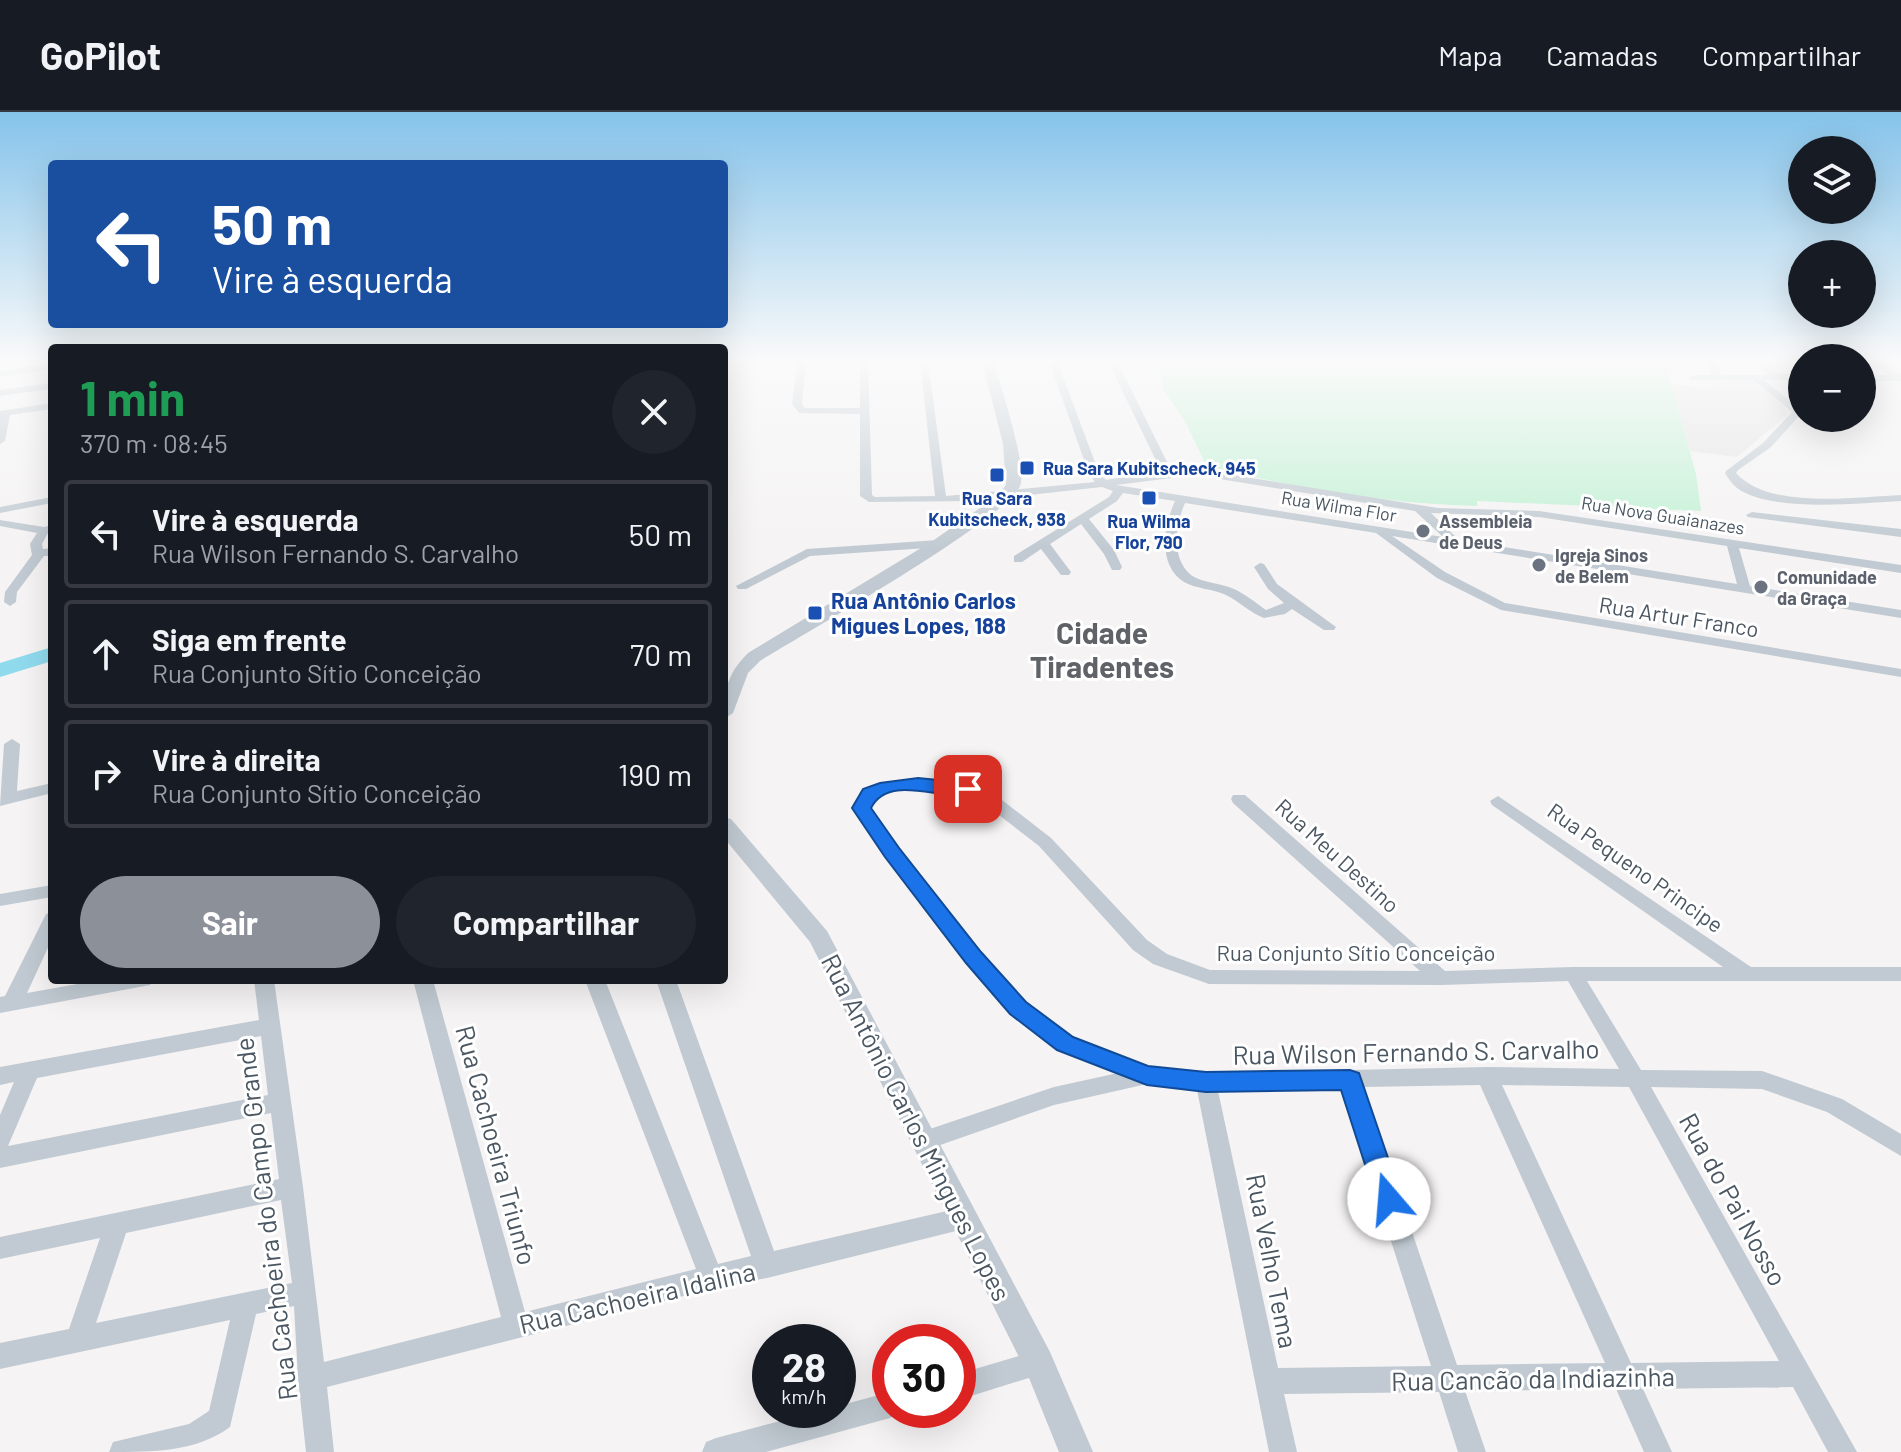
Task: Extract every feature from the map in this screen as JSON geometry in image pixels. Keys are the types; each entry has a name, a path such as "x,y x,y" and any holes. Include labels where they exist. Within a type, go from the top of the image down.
{"street":[{"name":"Rua Nova Guaianazes","path":"865,424 868,498 1008,495 1103,484 1167,472 1222,475 1304,492 1419,508 1539,514 1901,569"},
{"path":"932,424 941,498"},
{"path":"728,702 740,671 754,657 938,544 1008,495 1015,474 1002,424"},
{"path":"1076,424 1094,474 1103,484"},
{"path":"1143,424 1167,472"},
{"path":"1787,424 1767,445 1734,468 1730,473 1733,478 1778,496 1817,503 1900,496"},
{"name":"Rua Wilma Flor","path":"1103,484 1181,500 1901,614"},
{"path":"1018,559 1113,499 1120,489"},
{"path":"1483,499 1486,513"},
{"path":"1181,500 1171,520 1168,535 1170,547 1185,576 1196,583 1234,594 1264,614 1280,611 1292,603"},
{"path":"0,515 48,501"},
{"path":"1419,508 1456,543"},
{"path":"0,515 48,530 35,547 46,553 11,592 10,602"},
{"path":"1752,515 1901,533"},
{"path":"1082,518 1110,553 1116,567"},
{"name":"Rua Artur Franco","path":"1376,530 1441,575 1501,606 1901,673"},
{"path":"1042,542 1065,572"},
{"path":"742,586 807,553 938,544"},
{"path":"1732,544 1745,589"},
{"path":"1260,567 1272,586 1329,627"},
{"path":"12,744 4,799 48,789"},
{"name":"Rua Conjunto Sítio Conceição","path":"1147,1075 1065,1043 1018,1008 974,958 866,817 862,808 869,793 898,786 940,784 968,789 987,797 1045,842 1140,945 1160,959 1187,970 1226,979 1573,974 1901,974"},
{"name":"Rua Meu Destino","path":"1239,799 1441,978"},
{"name":"Rua Pequeno Principe","path":"1498,801 1746,973"},
{"name":"Rua Antônio Carlos Mingues Lopes","path":"728,829 819,937 1039,1363 1076,1452"},
{"path":"0,900 48,892"},
{"path":"6,1004 48,926"},
{"name":"Rua do Pai Nosso","path":"1573,974 1635,1078 1843,1452"},
{"path":"6,1004 109,984"},
{"name":"Rua Cachoeira do Campo Grande","path":"265,984 305,1292 320,1452"},
{"name":"Rua Cachoeira Triunfo","path":"424,984 516,1325"},
{"path":"597,984 711,1277"},
{"path":"667,984 767,1266"},
{"path":"0,1076 271,1026"},
{"path":"0,1141 29,1071"},
{"name":"Rua Wilson Fernando S. Carvalho","path":"926,1140 1054,1096 1147,1075 1206,1082 1487,1076 1762,1080 1803,1090 1841,1107 1901,1146"},
{"path":"1487,1076 1658,1452"},
{"path":"1350,1080 1472,1452"},
{"name":"Rua Velho Tema","path":"1206,1082 1283,1452"},
{"path":"0,1158 280,1102"},
{"path":"0,1248 292,1187"},
{"name":"Rua Cachoeira Idalina","path":"311,1378 711,1277 964,1218"},
{"path":"78,1340 117,1223"},
{"path":"0,1356 305,1292"},
{"path":"123,1452 191,1436 215,1425 221,1418 246,1303"},
{"path":"976,1382 1039,1363"},
{"name":"Rua Cancão da Indiazinha","path":"1267,1381 1800,1374"},
{"path":"716,1452 872,1410"}],"shaded area":[{"path":"1682,424 1777,424 1737,457 1690,451"}],"green space":[{"path":"1186,424 1682,424 1696,474 1701,511 1477,501 1477,506 1409,502 1308,488 1207,467"}],"waterway":[{"path":"0,670 48,655"}],"place":[{"name":"Rua Sara Kubitscheck, 945","path":"1027,468"},
{"name":"Rua Sara Kubitscheck, 938","path":"997,475"},
{"name":"Rua Wilma Flor, 790","path":"1149,498"},
{"name":"Assembleia de Deus","path":"1423,531"},
{"name":"Igreja Sinos de Belem","path":"1539,565"},
{"name":"Comunidade da Graça","path":"1761,587"},
{"name":"Rua Antônio Carlos Migues Lopes, 188","path":"815,613"}],"district":[{"name":"Cidade Tiradentes","path":"1102,649"}],"route":[{"path":"968,789 940,784 880,788 869,793 863,800 862,808 974,958 1018,1008 1065,1043 1147,1075 1206,1082 1350,1080 1389,1199"}]}
